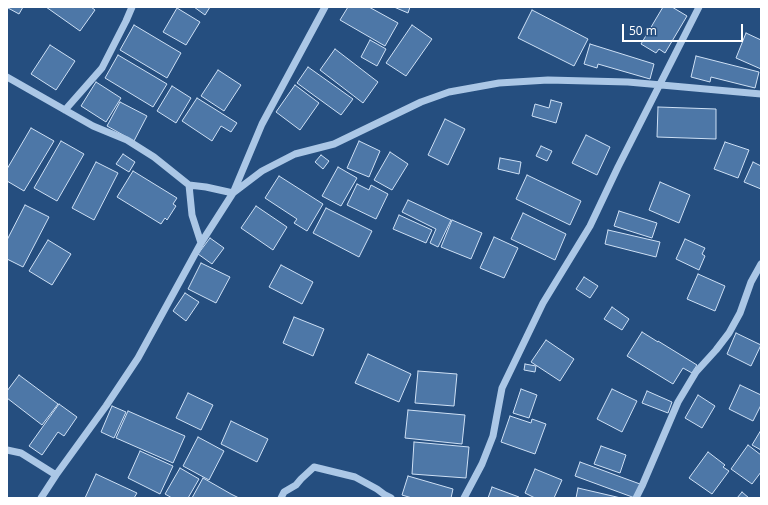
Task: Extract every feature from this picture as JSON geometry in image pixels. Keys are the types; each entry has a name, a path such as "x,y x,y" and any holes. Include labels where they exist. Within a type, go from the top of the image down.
{"street":[{"path":"65,110 102,68 132,7"},
{"path":"41,498 138,358 201,243 233,193 262,124 325,7"},
{"path":"464,498 482,464 493,436 502,388 543,303 590,226 699,7"},
{"path":"7,77 93,126 127,140 154,157 189,185 206,186 233,193"},
{"path":"233,193 262,172 295,154 334,144 421,102 449,92 499,84 548,80 628,82 761,94"},
{"path":"189,185 192,215 201,243"},
{"path":"636,498 678,402 696,372 729,333 740,313 751,282 761,264"},
{"path":"7,450 21,453 56,475"},
{"path":"281,498 284,492 296,485 301,478 314,467 355,477 391,498"}],"building":[{"path":"8,7 23,7 19,14"},
{"path":"46,7 91,7 95,10 80,31"},
{"path":"194,7 210,7 205,15"},
{"path":"348,7 369,7 398,23 385,46 340,20"},
{"path":"394,7 410,7 408,13"},
{"path":"663,7 672,7 687,16 665,53 659,49 656,53 641,44"},
{"path":"177,8 200,22 186,45 163,32"},
{"path":"532,10 588,39 574,66 518,38"},
{"path":"134,25 181,53 167,78 120,50"},
{"path":"412,25 432,39 406,76 386,63"},
{"path":"746,33 761,40 761,69 736,58"},
{"path":"370,40 386,49 377,66 361,57"},
{"path":"590,44 654,64 650,79 598,64 597,68 584,64"},
{"path":"50,45 75,61 56,90 31,74"},
{"path":"335,49 378,82 363,103 320,70"},
{"path":"118,55 167,84 153,107 105,78"},
{"path":"696,56 759,72 755,88 711,77 710,82 691,77"},
{"path":"308,67 353,99 341,115 297,83"},
{"path":"218,70 241,85 224,111 201,96"},
{"path":"96,82 121,98 106,122 81,106"},
{"path":"295,85 319,103 300,130 276,112"},
{"path":"172,86 191,98 176,123 157,111"},
{"path":"197,98 237,123 231,132 221,126 212,141 182,121"},
{"path":"551,100 562,103 556,123 532,116 535,104 549,108"},
{"path":"120,102 147,116 134,141 107,126"},
{"path":"658,107 716,109 716,139 657,137"},
{"path":"445,119 465,129 448,165 428,155"},
{"path":"31,128 54,141 24,191 7,181 7,169"},
{"path":"586,135 610,147 597,175 572,163"},
{"path":"61,141 84,154 57,201 34,188"},
{"path":"359,141 380,151 369,177 347,168"},
{"path":"725,142 749,150 738,178 714,169"},
{"path":"541,146 552,151 547,161 536,156"},
{"path":"390,152 408,164 392,190 374,180"},
{"path":"123,154 135,162 129,172 116,164"},
{"path":"321,155 329,161 323,169 315,162"},
{"path":"500,158 521,162 519,174 498,169"},
{"path":"96,162 118,173 94,220 72,208"},
{"path":"753,162 761,166 761,189 744,182"},
{"path":"338,167 357,178 341,206 322,196"},
{"path":"133,171 177,198 173,204 176,206 167,220 165,218 161,224 117,197"},
{"path":"527,175 581,201 570,225 516,199"},
{"path":"279,176 323,204 307,231 294,223 297,219 265,198"},
{"path":"660,182 690,195 679,223 649,210"},
{"path":"357,184 369,190 371,185 388,194 376,219 347,205"},
{"path":"408,200 451,220 438,247 430,243 436,229 402,212"},
{"path":"25,205 49,217 23,267 7,259 7,240"},
{"path":"256,206 287,227 273,250 241,228"},
{"path":"326,208 372,231 359,257 313,233"},
{"path":"619,211 657,223 652,238 614,226"},
{"path":"523,213 566,234 555,260 511,239"},
{"path":"399,215 432,230 426,243 393,229"},
{"path":"452,220 482,233 471,259 441,247"},
{"path":"608,230 660,242 656,257 605,244"},
{"path":"494,237 518,248 504,278 480,268"},
{"path":"210,238 224,248 212,264 198,254"},
{"path":"685,239 705,248 702,254 705,256 699,270 676,259"},
{"path":"48,240 71,254 52,285 29,271"},
{"path":"201,263 230,277 216,303 188,289"},
{"path":"281,265 313,282 302,304 269,287"},
{"path":"698,274 725,286 715,311 687,299"},
{"path":"584,277 598,286 590,298 576,289"},
{"path":"185,293 199,302 186,321 173,311"},
{"path":"612,307 629,319 622,330 604,319"},
{"path":"294,317 324,329 313,356 283,343"},
{"path":"642,332 697,365 692,373 683,368 673,384 627,356"},
{"path":"736,333 761,345 751,366 727,354"},
{"path":"546,340 574,359 560,381 531,362"},
{"path":"368,354 411,374 399,402 355,383"},
{"path":"525,364 536,366 535,372 524,370"},
{"path":"418,371 457,374 454,406 415,403"},
{"path":"19,375 58,404 42,425 7,398 7,391"},
{"path":"740,385 761,395 761,405 753,421 729,409"},
{"path":"521,389 537,395 529,418 513,413"},
{"path":"612,389 637,401 622,432 597,419"},
{"path":"647,391 672,402 668,413 642,403"},
{"path":"188,393 213,405 201,430 176,418"},
{"path":"698,395 715,406 702,428 685,418"},
{"path":"59,404 77,417 64,436 58,432 42,455 29,446"},
{"path":"112,406 126,412 114,438 101,432"},
{"path":"408,410 465,415 462,444 405,438"},
{"path":"128,411 185,436 173,463 116,438"},
{"path":"510,416 531,423 532,419 546,424 535,454 501,442"},
{"path":"231,421 268,439 257,462 221,444"},
{"path":"761,430 761,450 752,445"},
{"path":"198,437 224,451 209,480 183,466"},
{"path":"414,442 469,447 466,478 412,474"},
{"path":"748,445 761,455 761,472 752,484 731,469"},
{"path":"601,446 626,455 620,473 594,464"},
{"path":"140,451 173,466 160,494 128,478"},
{"path":"708,452 725,465 723,467 729,471 712,494 689,478"},
{"path":"580,462 640,484 635,498 575,476"},
{"path":"180,468 199,479 188,498 172,498 165,494"},
{"path":"535,469 562,480 554,498 535,498 525,493"},
{"path":"96,474 137,493 134,498 85,498"},
{"path":"408,476 453,489 451,498 412,498 402,495"},
{"path":"203,478 231,494 239,498 192,498"},
{"path":"492,487 519,497 488,498"},
{"path":"578,488 621,498 576,498"},
{"path":"742,492 749,498 737,498"}]}
